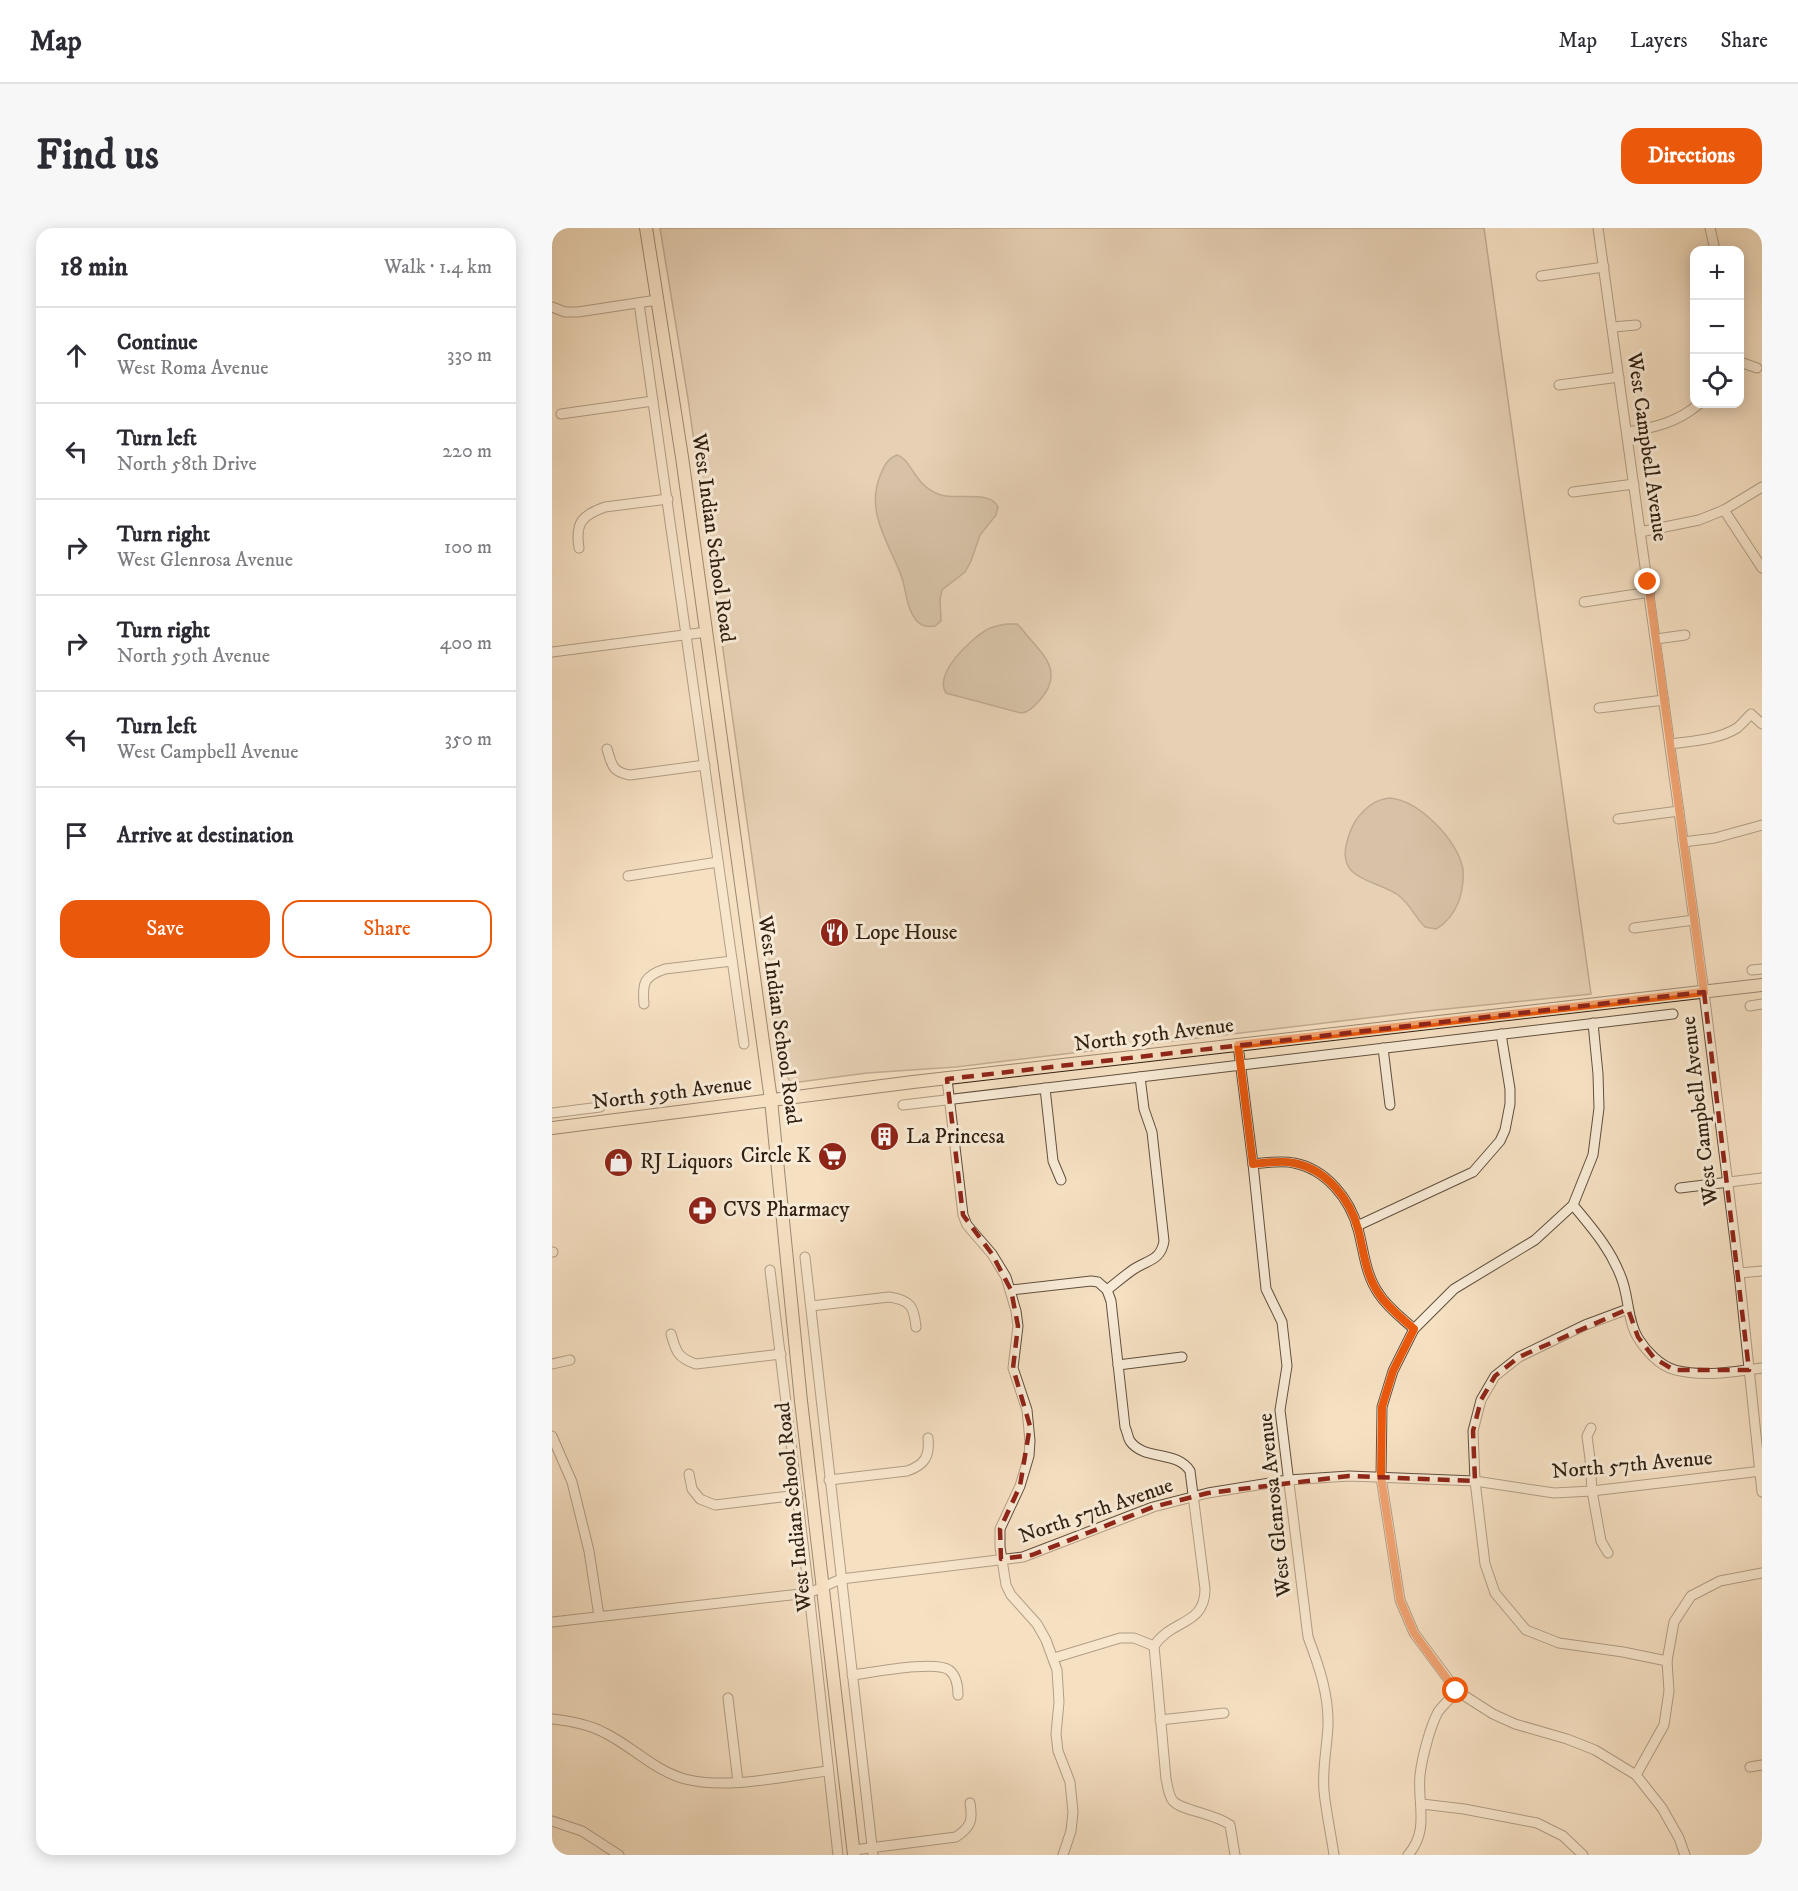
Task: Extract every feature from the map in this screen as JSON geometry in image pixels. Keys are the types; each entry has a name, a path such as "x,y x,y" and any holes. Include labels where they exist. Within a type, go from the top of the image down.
{"main road":[{"name":"West Indian School Road","path":"646,228 676,414 771,1100 800,1390 854,1853"},
{"name":"North 59th Avenue","path":"552,1128 947,1078 1762,985"}],"street":[{"name":"West Campbell Avenue","path":"1598,228 1704,992 1739,1273 1762,1492"},
{"path":"1710,228 1714,246"},
{"path":"1540,276 1604,267"},
{"path":"552,307 565,312 578,312 657,300"},
{"name":"West Indian School Road","path":"639,303 744,1044"},
{"path":"1612,327 1636,325"},
{"path":"1744,363 1757,368"},
{"path":"1558,385 1619,376"},
{"path":"561,414 653,401"},
{"path":"1627,432 1662,426 1694,408"},
{"path":"1573,492 1634,484"},
{"path":"1640,532 1699,520 1724,510 1762,487"},
{"path":"579,548 577,536 579,525 596,510 668,499"},
{"path":"1724,510 1762,568"},
{"path":"1584,602 1650,592"},
{"path":"552,652 706,632"},
{"path":"1656,639 1684,635"},
{"path":"1599,708 1664,700"},
{"path":"1670,744 1702,740 1719,735 1737,728 1751,714 1762,724"},
{"path":"608,749 615,769 620,773 630,775 705,765"},
{"path":"1618,819 1679,811"},
{"path":"1683,842 1715,838 1762,825"},
{"path":"628,876 718,862"},
{"path":"1634,928 1694,920"},
{"path":"644,1004 642,987 656,972 732,961"},
{"path":"1750,1006 1762,1004"},
{"name":"North 59th Avenue","path":"903,1105 1673,1014"},
{"path":"1593,1023 1599,1108 1593,1155 1573,1205 1535,1240 1454,1289 1414,1329 1393,1371 1382,1407 1381,1477 1400,1600 1414,1633 1456,1691 1493,1714 1515,1724 1586,1746 1636,1775 1662,1808 1679,1838 1685,1855"},
{"path":"1357,1226 1473,1172 1500,1140 1505,1130 1510,1104 1502,1034"},
{"name":"West Glenrosa Avenue","path":"1238,1045 1266,1289 1282,1322 1287,1366 1280,1410 1308,1637 1320,1669 1326,1698 1328,1727 1323,1764 1324,1791 1334,1855"},
{"path":"1383,1048 1390,1105"},
{"path":"1107,1290 1138,1266 1154,1259 1163,1248 1152,1132 1144,1109 1140,1077"},
{"path":"947,1078 963,1215 967,1225 992,1254 1006,1277 1018,1326 1013,1368 1026,1410 1030,1441 1029,1456 1020,1486 1000,1529 1001,1560 1006,1585 1011,1595 1037,1624 1054,1658 1059,1681 1056,1734 1058,1750 1072,1792 1071,1831 1063,1855"},
{"path":"1045,1088 1053,1161 1061,1180"},
{"name":"North 59th Avenue","path":"552,1113 600,1107"},
{"path":"1253,1164 1294,1162 1310,1167 1343,1194 1357,1226 1365,1266 1378,1293 1392,1311 1414,1329"},
{"path":"1680,1188 1762,1178"},
{"path":"1573,1205 1605,1243 1622,1278 1628,1309 1638,1337 1654,1358 1674,1370 1704,1373 1762,1368"},
{"name":"West Indian School Road","path":"805,1257 873,1851"},
{"name":"West Indian School Road","path":"770,1270 798,1495 838,1855"},
{"path":"1739,1273 1762,1271"},
{"path":"1011,1290 1091,1281 1098,1282 1107,1290 1111,1301 1125,1427 1130,1441 1141,1450 1177,1460 1187,1466 1192,1480 1205,1600 1195,1616 1167,1630 1154,1646 1166,1779 1173,1802 1184,1808 1221,1818 1230,1824 1235,1855"},
{"path":"811,1306 897,1298 904,1300 915,1311 916,1327"},
{"path":"1628,1309 1585,1325 1519,1357 1495,1376 1481,1400 1473,1431 1475,1481 1485,1564 1495,1593 1526,1630 1559,1642 1667,1661"},
{"path":"671,1334 682,1360 696,1364 781,1354"},
{"path":"1118,1365 1182,1357"},
{"path":"552,1364 570,1360"},
{"path":"1591,1428 1587,1436 1592,1491 1601,1541 1608,1553"},
{"path":"552,1436 572,1482 589,1551 599,1616"},
{"path":"829,1480 914,1469 925,1459 929,1450 928,1438"},
{"name":"North 57th Avenue","path":"552,1622 809,1593 842,1579 1001,1560 1032,1554 1153,1507 1194,1496 1288,1480 1349,1476 1475,1481 1554,1493 1592,1491 1761,1472"},
{"path":"689,1474 692,1489 700,1499 715,1505 798,1495"},
{"path":"1636,1775 1664,1725 1669,1691 1667,1661 1674,1622 1691,1596 1720,1581 1762,1573"},
{"path":"1054,1658 1120,1638 1134,1638 1154,1646"},
{"path":"852,1676 935,1666 949,1670 954,1675 958,1695"},
{"path":"1408,1855 1420,1832 1422,1804 1420,1776 1425,1749 1438,1712 1456,1691"},
{"path":"728,1698 738,1782"},
{"path":"1160,1720 1224,1713"},
{"path":"552,1719 577,1722 593,1727 608,1734 656,1766 685,1779 738,1782 828,1771"},
{"path":"1750,1767 1762,1765"},
{"path":"854,1853 956,1837 968,1826 972,1817 970,1803"},
{"path":"1422,1804 1464,1809 1537,1823 1563,1836 1583,1855"},
{"path":"552,1821 582,1831 619,1855"}],"highlighted area":[{"path":"1704,992 1749,1370 1674,1370 1654,1358 1638,1337 1628,1309 1519,1357 1495,1376 1481,1400 1473,1431 1475,1481 1349,1476 1208,1493 1153,1507 1032,1555 1001,1559 1000,1529 1020,1486 1030,1426 1013,1368 1018,1326 1011,1290 992,1254 963,1215 947,1079"}],"shaded area":[{"path":"660,228 1484,228 1591,994 1417,1012 956,1067 790,1081 777,1036 688,399"},
{"path":"897,455 932,491 948,496 981,497 994,502 998,507 996,515 980,535 965,572 942,590 941,621 935,626 918,622 911,613 902,578 877,516 875,503 880,476 886,463"},
{"path":"1017,624 1042,653 1051,670 1048,689 1040,700 1029,710 1021,713 946,693 943,685 945,676 956,657 988,629"},
{"path":"1390,798 1413,806 1425,814 1453,846 1463,869 1462,889 1455,910 1444,924 1436,929 1425,927 1398,895 1354,873 1345,858 1346,846 1356,820 1371,805"}],"place":[{"name":"Lope House","path":"834,933"},
{"name":"La Princesa","path":"885,1137"},
{"name":"Circle K","path":"832,1156"},
{"name":"RJ Liquors","path":"619,1162"},
{"name":"CVS Pharmacy","path":"702,1210"}],"route":[{"path":"1456,1691 1414,1633 1400,1600 1381,1477 1382,1407 1393,1371 1414,1329 1392,1311 1378,1293 1365,1266 1357,1226 1343,1194 1310,1167 1294,1162 1253,1164 1238,1045 1704,992 1648,582"}]}
